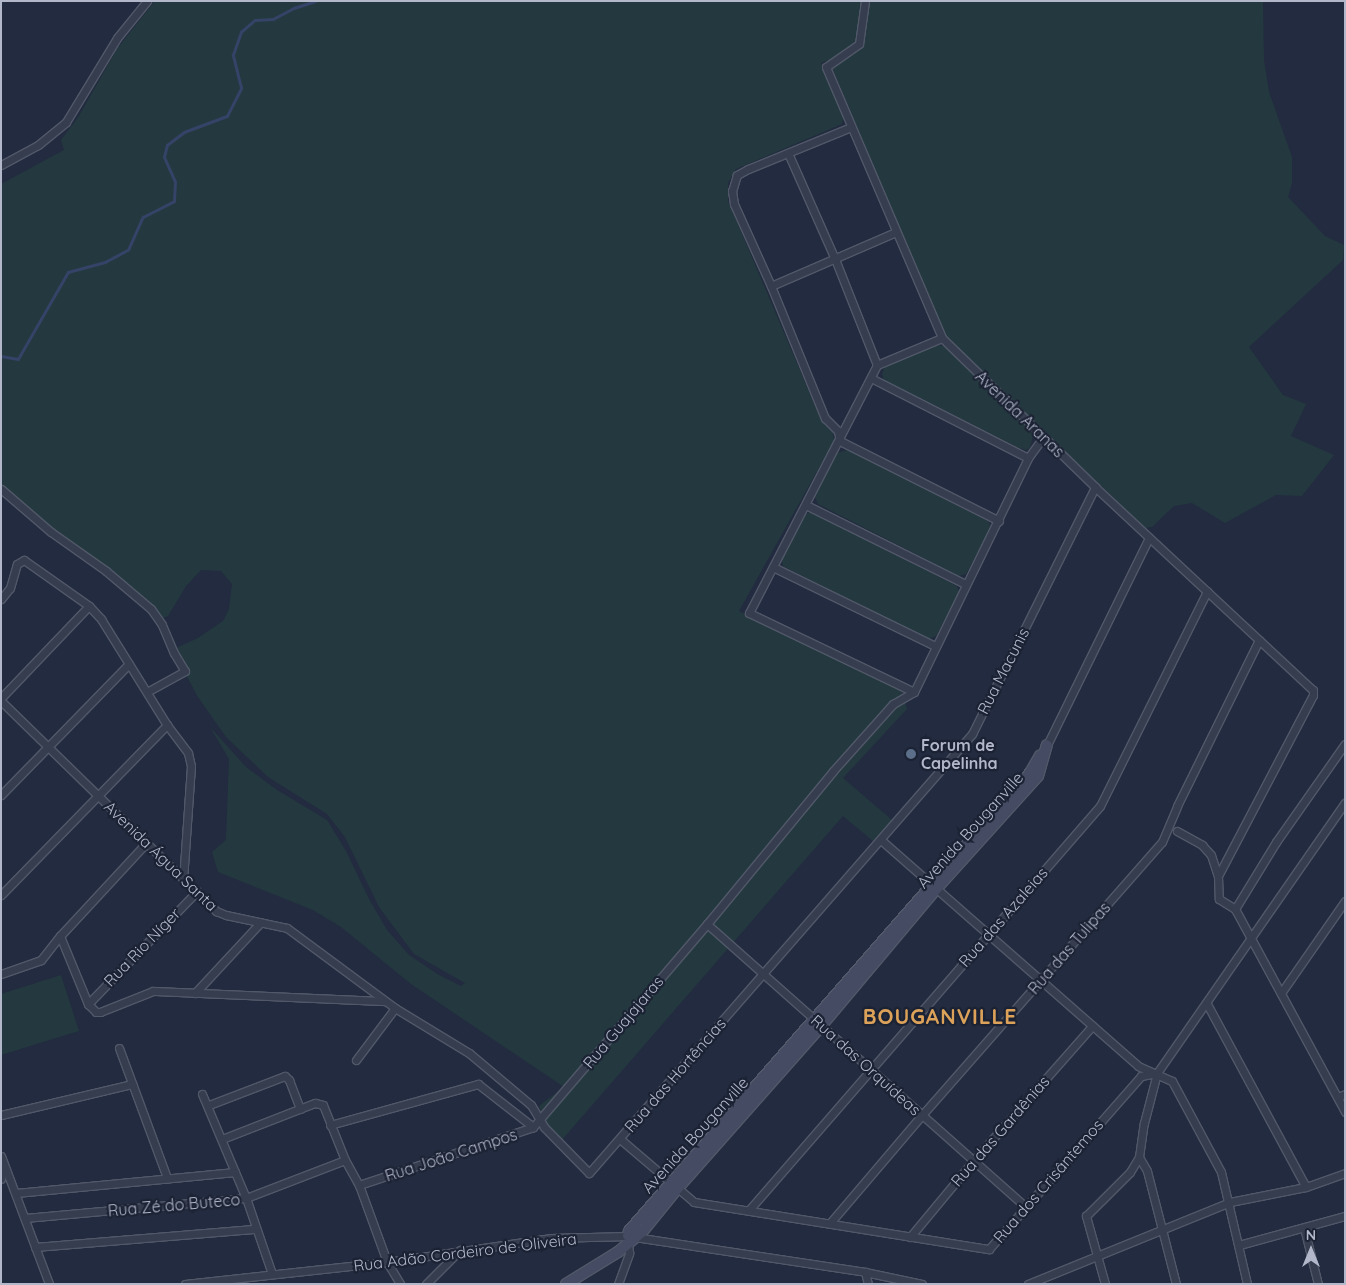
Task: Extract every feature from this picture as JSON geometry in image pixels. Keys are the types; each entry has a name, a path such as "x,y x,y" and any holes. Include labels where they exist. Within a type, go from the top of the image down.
{"street":[{"path":"1,165 38,144 66,122 117,38 147,1"},
{"name":"Avenida Aranas","path":"865,1 859,44 826,67 942,338 1095,487 1314,690 1218,876"},
{"path":"840,441 838,430 824,418 771,286 734,204 732,191 737,176 748,169 851,127"},
{"path":"788,153 835,259 877,365"},
{"path":"771,286 896,232"},
{"path":"942,338 877,365 840,441 749,613 914,692 965,584 999,521 1028,458 1043,437"},
{"path":"871,378 1028,458"},
{"path":"840,441 999,521"},
{"name":"Rua Macunis","path":"764,973 972,734 1095,487"},
{"path":"1,489 50,532 106,571 151,609 162,625 174,653 185,671 147,692"},
{"path":"806,505 965,584"},
{"path":"1047,745 1149,538"},
{"path":"1,599 10,588 17,564 24,560 89,606 101,619 167,725 188,753 191,766 183,879"},
{"path":"773,567 935,646"},
{"name":"Rua das Azaleias","path":"749,1210 1100,806 1206,591"},
{"path":"1,700 89,606"},
{"name":"Rua das Tulipas","path":"830,1223 922,1115 1162,842 1177,806 1259,640"},
{"path":"1,795 129,664"},
{"name":"Rua Guajajaras","path":"539,1120 708,924 833,772 893,704 914,692"},
{"name":"Avenida Água Santa","path":"1,700 221,914 287,928 395,1008 469,1053 530,1105 539,1120 585,1170"},
{"path":"1,895 167,725"},
{"path":"1235,909 1276,842 1345,744"},
{"name":"Avenida Bouganville","path":"566,1284 618,1252 631,1239 674,1186 819,1023 934,886 1038,776 1047,745"},
{"path":"1105,1284 1086,1216 1130,1172 1140,1157 1146,1114 1157,1073 1207,1004 1345,803"},
{"path":"1177,831 1202,845 1211,855 1218,876 1219,899 1235,909 1345,1112"},
{"path":"881,840 1138,1066 1172,1081 1221,1172 1230,1202 1247,1284"},
{"path":"1,974 41,960 60,936 146,843"},
{"name":"Rua Rio Níger","path":"88,1004 197,891"},
{"path":"1281,993 1345,901"},
{"path":"195,993 260,923"},
{"name":"Rua das Orquídeas","path":"708,924 1026,1206"},
{"path":"60,936 88,1004 96,1012 153,991 385,1001"},
{"name":"Rua das Hortências","path":"585,1170 589,1174 620,1140 764,973"},
{"path":"1207,1004 1306,1186"},
{"path":"356,1060 395,1008"},
{"name":"Rua das Gardênias","path":"910,1237 974,1160 1092,1026"},
{"path":"118,1048 167,1178"},
{"name":"Rua dos Crisântemos","path":"620,1140 694,1202 989,1249 1141,1076 1157,1073"},
{"path":"208,1105 285,1076 289,1080 300,1108"},
{"path":"1,1116 132,1084"},
{"path":"330,1125 478,1084 533,1127"},
{"path":"202,1094 246,1198 272,1274"},
{"path":"1338,1098 1345,1094"},
{"path":"222,1139 315,1103 325,1108 345,1160 359,1185 387,1262 400,1284"},
{"name":"Rua João Campos","path":"359,1185 533,1127 539,1120"},
{"path":"1,1156 49,1284"},
{"path":"1140,1157 1147,1171 1176,1284"},
{"name":"Rua Zé do Buteco","path":"25,1218 246,1198 345,1160"},
{"path":"1,1179 4,1165"},
{"path":"16,1193 235,1172"},
{"path":"1032,1283 1230,1202 1306,1186 1345,1174"},
{"path":"1239,1245 1345,1216"},
{"path":"1304,1228 1318,1284"},
{"path":"35,1247 256,1229"},
{"name":"Rua Adão Cordeiro de Oliveira","path":"185,1284 387,1262 551,1238 631,1239 865,1272 922,1284"},
{"path":"616,1283 629,1253 631,1239"},
{"path":"426,1284 461,1250"},
{"path":"865,1272 868,1284"}],"green space":[{"path":"155,1 1263,1 1264,60 1269,92 1292,157 1292,183 1288,197 1325,236 1344,245 1343,260 1249,347 1283,395 1306,404 1291,436 1334,455 1302,496 1276,495 1225,523 1192,503 1174,506 1152,527 1145,528 946,337 829,60 821,63 843,117 842,124 736,169 728,183 728,201 821,420 833,433 834,441 739,611 902,691 907,709 843,778 892,820 873,841 843,816 561,1141 547,1125 539,1106 564,1087 411,984 341,927 313,910 218,872 212,852 226,840 229,759 210,727 246,767 277,790 327,820 346,851 369,899 387,930 409,955 439,975 461,986 465,983 414,954 379,907 345,837 327,814 268,777 226,737 198,697 178,660 176,648 198,638 223,621 229,609 232,584 221,571 201,570 186,586 168,616 157,620 134,590 68,544 5,492 1,501 1,184 64,150 61,140 79,116 117,49"},
{"path":"936,345 944,346 1031,431 1033,436 1030,447 1027,450 1019,448 884,380 882,374 885,366"},
{"path":"848,450 988,521 990,525 988,534 966,574 959,576 818,504 815,497 816,492 837,453"},
{"path":"811,512 957,586 959,592 936,636 928,639 921,636 783,566 782,558 803,515"},
{"path":"61,975 79,1031 1,1055 1,994"}],"waterway":[{"path":"1,356 18,359 68,272 105,262 128,250 143,217 174,201 175,182 164,157 167,145 184,132 227,116 241,88 233,55 241,32 255,20 273,19 294,8 315,1"}],"place":[{"name":"Forum de Capelinha","path":"911,754"}],"district":[{"name":"BOUGANVILLE","path":"940,1016"}]}
